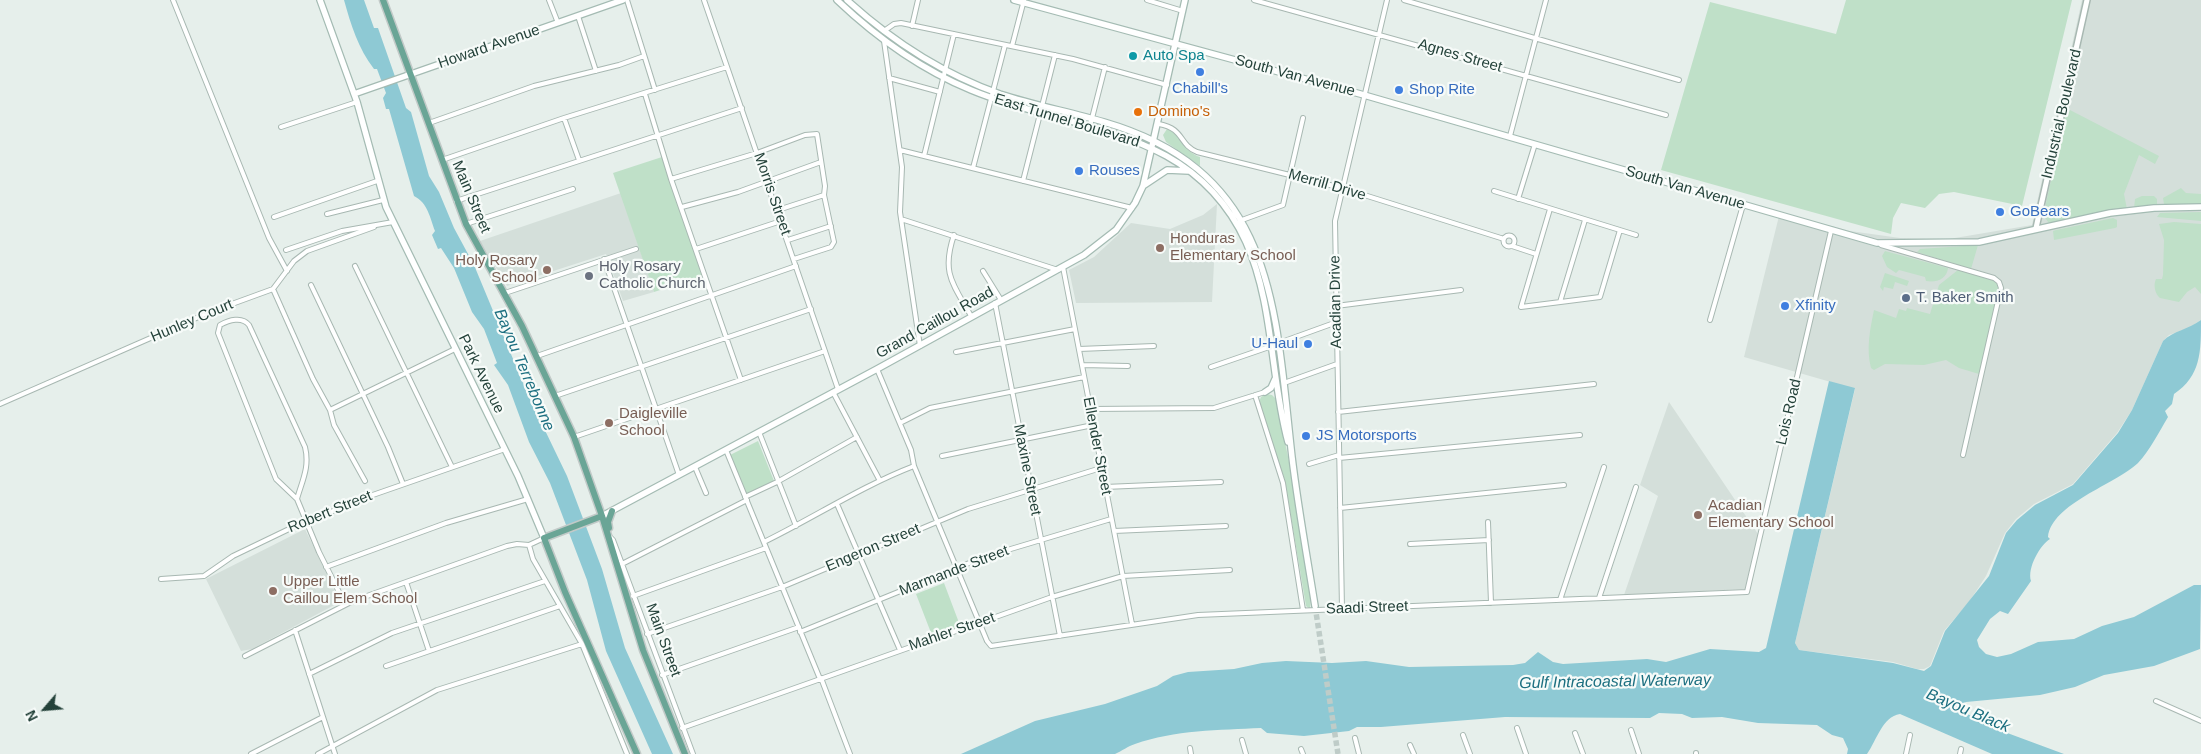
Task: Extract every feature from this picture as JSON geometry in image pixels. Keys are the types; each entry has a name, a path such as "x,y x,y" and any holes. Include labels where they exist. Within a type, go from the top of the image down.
{"main road":[{"name":"Park Avenue","path":"320,0 357,102 383,200 528,499 565,592 637,754"},
{"name":"Main Street","path":"382,0 466,224 505,293 537,356 574,438 602,516 643,650 685,754"},
{"name":"Howard Avenue","path":"354,94 623,0"},
{"name":"East Tunnel Boulevard","path":"837,0 884,41 944,78 992,98 1134,139 1154,148 1189,171 1227,211 1246,242 1259,280 1272,346 1280,401 1292,456"},
{"name":"East Tunnel Boulevard","path":"847,0 884,31 924,58 946,70 993,91 1092,118 1155,140 1202,172 1227,198 1242,220 1254,243 1264,270 1280,356 1292,456 1315,606"},
{"name":"South Van Avenue","path":"1014,0 1024,1 1510,136 1877,243 1910,245 1979,242 2023,234 2036,228 2134,210 2201,207"},
{"name":"Grand Caillou Road","path":"544,538 602,516 695,467 920,346 1060,268 1107,239 1132,208 1144,186 1186,0"},
{"path":"1144,186 1167,170 1189,171"},
{"path":"1269,331 1278,343"},
{"path":"1272,346 1280,356"},
{"path":"1265,392 1273,386 1276,374"},
{"path":"1265,392 1275,394 1280,401"},
{"path":"608,535 612,511"}],"street":[{"path":"173,0 269,238 287,272"},
{"path":"549,0 558,23"},
{"path":"627,0 655,90"},
{"name":"Morris Street","path":"704,0 826,351 836,391 879,479"},
{"path":"912,26 918,0"},
{"path":"1147,0 1183,11"},
{"name":"Agnes Street","path":"1254,0 1379,33 1666,115"},
{"name":"Acadian Drive","path":"1342,609 1335,221 1387,0"},
{"path":"1404,0 1679,80"},
{"path":"1510,136 1546,0"},
{"name":"Industrial Boulevard","path":"2036,228 2087,0"},
{"path":"1012,46 1024,1"},
{"path":"578,16 596,71"},
{"path":"884,31 898,23 1105,67 1168,85"},
{"path":"924,156 954,34"},
{"path":"884,41 902,167 901,219 920,346"},
{"path":"973,168 1005,45"},
{"path":"429,124 557,80 596,71 644,56"},
{"path":"1023,181 1055,56"},
{"path":"442,160 564,118 645,94 727,66"},
{"path":"1090,126 1105,67"},
{"path":"889,78 940,92"},
{"path":"645,94 671,178 741,380"},
{"path":"280,127 357,102"},
{"path":"456,201 742,108"},
{"path":"564,118 579,160"},
{"path":"1242,220 1281,207 1303,118"},
{"name":"Merrill Drive","path":"1159,124 1172,126 1190,148 1197,152 1342,188 1504,239 1508,236 1513,237 1515,241 1512,246 1506,246 1504,239"},
{"path":"671,178 757,153 804,135 817,134 825,186 824,195 834,245 794,259"},
{"path":"1518,199 1536,144"},
{"path":"900,150 1132,208"},
{"path":"682,207 767,182 821,162"},
{"path":"274,217 377,181"},
{"path":"466,224 573,189"},
{"path":"1494,191 1636,235"},
{"path":"778,210 824,195"},
{"path":"327,214 383,200"},
{"path":"1710,320 1743,205"},
{"path":"1550,209 1521,307 1600,296 1620,230"},
{"path":"901,219 1060,268"},
{"path":"696,249 781,220"},
{"path":"1560,302 1585,220"},
{"path":"286,250 342,232 393,222"},
{"path":"788,240 831,226"},
{"name":"Hunley Court","path":"0,404 210,312 272,289 294,261 307,251 374,227"},
{"name":"Lois Road","path":"1747,592 1831,231"},
{"path":"954,236 948,254 948,272 971,316"},
{"path":"1877,243 1909,255 1994,278 1999,282 2001,288 1963,455"},
{"path":"1909,255 1910,245"},
{"path":"1512,246 1536,254"},
{"path":"505,293 636,248"},
{"path":"604,259 679,475"},
{"path":"354,266 452,467"},
{"path":"537,356 712,297 796,266"},
{"name":"Ellender Street","path":"1060,268 1075,329 1132,624"},
{"path":"983,271 998,302"},
{"path":"311,285 388,447 403,484"},
{"path":"272,289 313,379 330,410 334,425 365,481"},
{"path":"1336,306 1461,290"},
{"name":"Maxine Street","path":"998,302 1012,392 1060,636"},
{"path":"555,396 811,309"},
{"path":"297,499 307,469 308,458 246,320 226,322 220,325 218,334 276,480 297,499 326,567 345,604"},
{"path":"1278,343 1337,322"},
{"path":"956,352 1075,329"},
{"path":"1079,349 1154,346"},
{"path":"1211,367 1272,346"},
{"path":"330,410 455,349"},
{"path":"574,438 826,351"},
{"path":"1284,383 1338,364"},
{"path":"1082,365 1128,366"},
{"path":"878,369 911,450 914,466 979,623"},
{"path":"900,423 930,408 1084,377"},
{"path":"1338,412 1594,384"},
{"path":"1090,409 1214,408 1265,392"},
{"path":"1255,395 1283,483 1303,610"},
{"path":"942,456 1093,425"},
{"path":"759,432 777,482 796,526"},
{"path":"1309,464 1339,456 1580,435"},
{"path":"622,564 746,499 857,437"},
{"name":"Robert Street","path":"161,579 204,576 246,548 403,484 505,449"},
{"path":"726,450 850,754"},
{"path":"764,542 837,504 879,479 914,466"},
{"path":"695,467 706,493"},
{"path":"1560,600 1604,467"},
{"name":"Engeron Street","path":"647,634 782,587 937,521 1031,489 1101,468"},
{"path":"1105,487 1221,482"},
{"path":"1340,508 1564,485"},
{"path":"1599,598 1636,487"},
{"path":"326,567 446,523 528,499"},
{"path":"837,504 860,553 900,650"},
{"name":"Marmande Street","path":"662,675 879,600 984,557 1111,518"},
{"path":"1488,522 1492,603"},
{"path":"1114,531 1226,526"},
{"name":"Main Street","path":"608,535 613,540 693,754"},
{"path":"245,656 345,604 507,546 517,544 529,545 544,538"},
{"path":"1410,544 1489,540"},
{"path":"529,545 530,553 582,644 628,754"},
{"path":"633,596 766,548"},
{"name":"Mahler Street","path":"682,728 1052,597 1123,576 1230,570"},
{"path":"309,674 380,638 545,581"},
{"path":"406,582 429,651"},
{"name":"Saadi Street","path":"979,623 989,645 996,646 1198,615 1747,592"},
{"path":"386,666 560,606"},
{"path":"294,630 335,754"},
{"path":"318,754 437,690 462,684 582,644"},
{"path":"2156,701 2201,721"},
{"path":"251,754 323,717"},
{"path":"1517,728 1526,754"},
{"path":"1631,730 1639,754"},
{"path":"1575,733 1583,754"},
{"path":"1463,735 1470,754"},
{"path":"1906,754 1910,735"},
{"path":"1355,738 1359,754"},
{"path":"1242,740 1246,754"},
{"path":"1410,745 1414,754"},
{"path":"1190,748 1192,754"},
{"path":"1302,749 1303,754"},
{"path":"1960,754 1961,749"}],"shaded area":[{"path":"2082,0 2201,0 2201,320 2189,328 2169,335 2163,341 2132,410 2117,433 2073,484 2034,504 2016,519 2005,533 1986,576 1969,602 1944,631 1930,666 1924,669 1917,669 1893,662 1799,650 1795,643 1855,389 1744,357 1780,212 1850,231 1900,238 1949,239 2032,225"},
{"path":"621,193 654,292 623,301 606,254 507,286 480,241"},
{"name":"Honduras Elementary School","path":"1217,204 1212,302 1076,303 1069,270 1094,257 1131,223 1170,229 1203,215"},
{"name":"Acadian Elementary School","path":"1669,402 1758,534 1745,589 1624,595 1658,496 1640,485"},
{"name":"Upper Little Caillou Elem School","path":"305,529 340,602 252,649 241,651 206,579"}],"green space":[{"path":"1846,0 2072,0 2022,206 1954,192 1939,194 1925,208 1901,203 1893,218 1891,234 1661,170 1710,2 1836,34"},
{"path":"2070,110 2159,156 2155,164 2139,155 2124,194 2127,209 2049,223 2045,218 2046,203 2065,116"},
{"path":"1167,129 1172,131 1190,151 1200,157 1200,166 1166,142 1163,135"},
{"path":"662,157 703,276 654,292 613,173"},
{"path":"2181,188 2186,193 2201,194 2201,205 2164,204 2163,198"},
{"path":"2142,196 2154,196 2157,199 2157,206 2134,208 2135,199"},
{"path":"2201,212 2201,221 2157,217 2160,213"},
{"path":"2113,218 2117,220 2117,227 2115,228 2054,240 2053,231"},
{"path":"2174,222 2201,224 2201,294 2195,287 2187,292 2179,302 2160,298 2155,287 2156,279 2162,279 2163,275 2164,240 2159,224"},
{"path":"1978,245 1971,269 1917,252 1920,249"},
{"path":"1885,251 1948,268 1946,275 1937,281 1926,281 1925,277 1899,270 1896,273 1887,267 1882,256"},
{"path":"1958,270 1994,280 1999,287 1979,374 1959,368 1946,360 1924,365 1885,364 1874,370 1871,368 1869,346 1874,310 1896,318 1899,309 1906,311 1907,308 1930,314 1939,285"},
{"path":"1885,273 1909,281 1907,286 1895,282 1893,289 1884,287 1883,291 1880,287"},
{"path":"1266,394 1272,395 1276,399 1292,476 1311,597 1310,609 1306,606 1285,481 1259,402 1261,397"},
{"path":"758,441 774,481 746,495 730,455"},
{"path":"944,583 961,628 933,638 916,594"}],"water":[{"path":"344,0 364,0 374,28 378,28 406,108 411,112 429,176 439,192 454,228 474,265 528,395 567,476 602,569 625,648 673,754 652,754 606,651 587,580 550,483 529,442 508,385 494,365 497,363 484,329 472,312 454,268 441,248 438,249 432,235 435,231 428,211 419,199 414,196 389,109 386,109 383,98 386,93 377,69 374,69 368,61 359,45"},
{"name":"Gulf Intracoastal Waterway","path":"2201,320 2201,343 2198,362 2190,379 2174,394 2172,404 2165,411 2168,417 2154,441 2138,463 2128,471 2072,504 2061,514 2052,525 2048,537 2050,539 2042,546 2035,557 2030,576 2031,581 2008,614 2000,611 1990,619 1977,640 1979,647 1986,654 1997,657 2011,654 2038,642 2074,639 2102,626 2134,617 2194,585 2201,585 2200,649 2154,666 2104,675 2075,687 2040,695 1966,702 1957,706 1961,711 2010,734 2064,754 1992,754 1900,714 1884,724 1867,754 1847,754 1848,749 1843,738 1832,735 1817,725 1758,723 1722,717 1692,718 1682,714 1659,713 1650,718 1505,717 1381,727 1357,727 1349,731 1304,736 1267,733 1261,728 1213,730 1181,733 1150,739 1132,745 1115,754 961,754 1035,721 1105,704 1157,686 1173,676 1188,672 1234,669 1262,663 1286,661 1332,663 1366,661 1409,667 1513,665 1525,663 1538,652 1553,662 1563,664 1647,659 1666,662 1710,649 1759,652 1766,648 1829,381 1855,388 1795,643 1799,650 1893,663 1924,671 1931,666 1945,631 1989,576 2006,533 2017,520 2035,505 2073,485 2118,433 2132,410 2163,341"}],"tunnel":[{"path":"1315,606 1338,754"}],"place":[{"name":"Auto Spa","path":"1133,56"},
{"name":"Chabill's","path":"1200,72"},
{"name":"Shop Rite","path":"1399,90"},
{"name":"Domino's","path":"1138,112"},
{"name":"Rouses","path":"1079,171"},
{"name":"GoBears","path":"2000,212"},
{"name":"Honduras Elementary School","path":"1160,248"},
{"name":"Holy Rosary School","path":"547,270"},
{"name":"Holy Rosary Catholic Church","path":"589,276"},
{"name":"T. Baker Smith","path":"1906,298"},
{"name":"Xfinity","path":"1785,306"},
{"name":"U-Haul","path":"1308,344"},
{"name":"Daigleville School","path":"609,423"},
{"name":"JS Motorsports","path":"1306,436"},
{"name":"Acadian Elementary School","path":"1698,515"},
{"name":"Upper Little Caillou Elem School","path":"273,591"}],"water label":[{"name":"Bayou Terrebonne","path":"524,370"},
{"name":"Bayou Black","path":"1968,711"}]}
